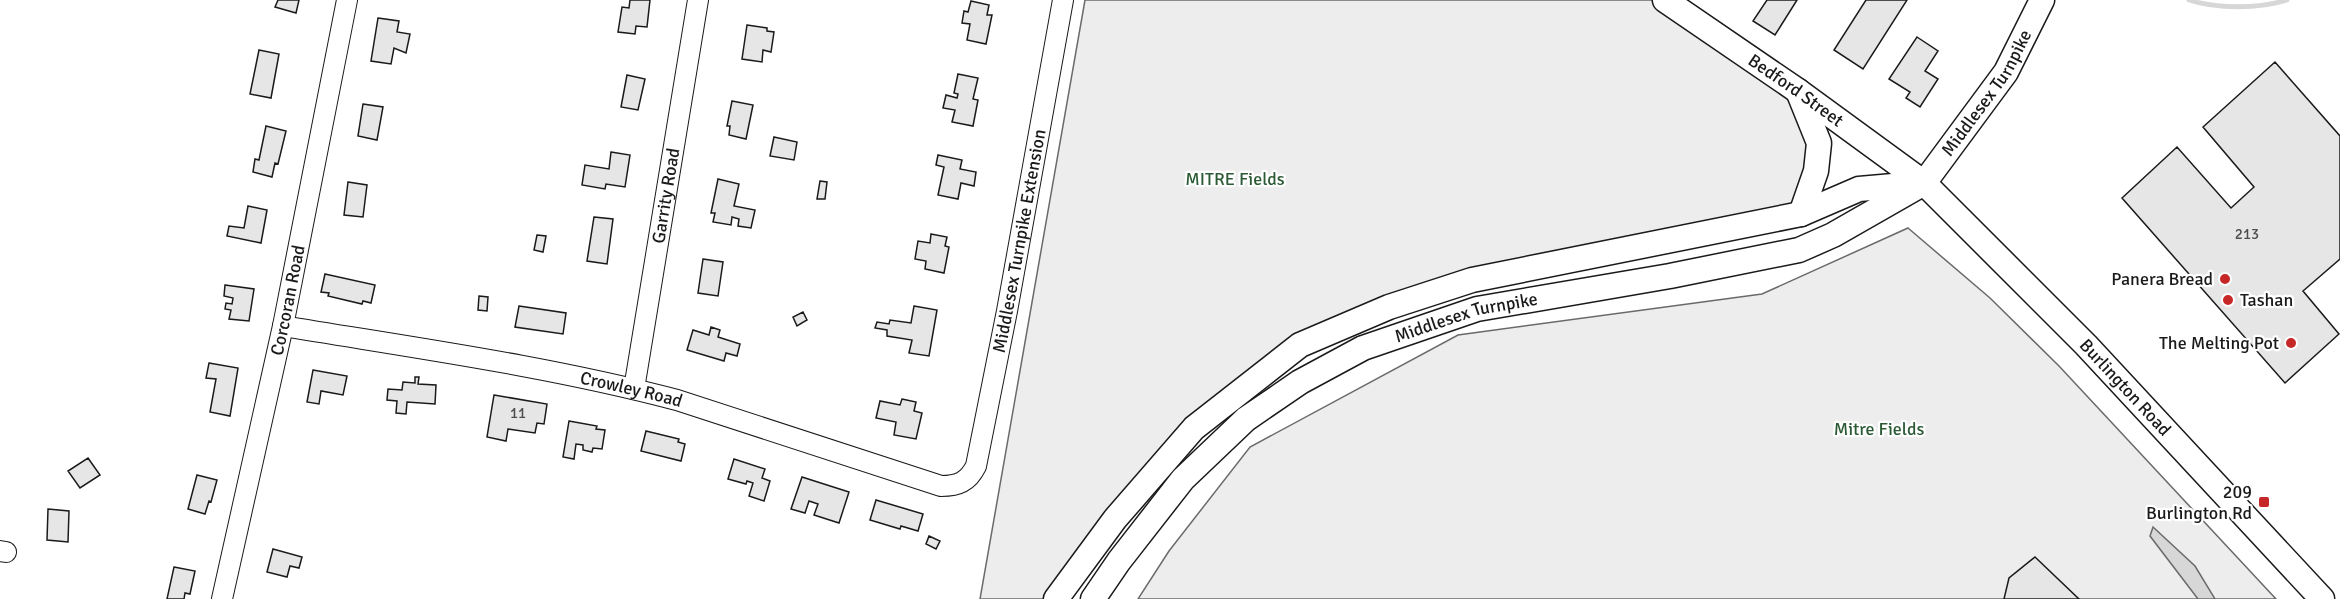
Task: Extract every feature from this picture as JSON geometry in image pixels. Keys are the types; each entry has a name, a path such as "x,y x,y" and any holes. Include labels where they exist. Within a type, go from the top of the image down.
{"main road":[{"name":"Bedford Street","path":"1665,0 1798,91 1924,183"},
{"name":"Middlesex Turnpike","path":"1093,599 1119,561 1183,479 1238,426 1300,382 1363,348 1477,309 1670,276 1799,250 1833,235 1924,183 2006,72 2042,0"},
{"path":"1798,91 1819,143 1816,171 1801,214"},
{"name":"Middlesex Turnpike","path":"1056,599 1114,519 1194,428 1300,345 1389,308 1472,280 1801,214 1859,189 1924,183"},
{"name":"Burlington Road","path":"1924,183 2086,345 2322,599"}],"street":[{"name":"Corcoran Road","path":"222,599 283,326 347,0"},
{"name":"Garrity Road","path":"634,389 698,0"},
{"name":"Middlesex Turnpike Extension","path":"967,479 976,466 1007,311 1063,0"},
{"name":"Crowley Road","path":"283,326 579,376 688,404 941,486 954,486 967,479"}],"shaded area":[{"name":"MITRE Fields","path":"1085,0 1665,0 1798,91 1819,143 1801,214 1472,280 1300,345 1194,428 1056,599 980,599"},
{"name":"Mitre Fields","path":"1908,228 1990,298 2059,366 2276,599 1138,599 1169,551 1250,447 1458,335 1762,294"},
{"path":"2153,527 2195,566 2215,599 2198,599 2150,536"}],"building":[{"path":"278,0 299,0 296,13 275,7"},
{"path":"630,0 650,0 647,27 636,26 635,34 618,32 622,7 629,8"},
{"path":"1767,0 1797,0 1775,35 1753,21"},
{"path":"1866,0 1907,0 1863,69 1834,50"},
{"path":"971,1 989,5 987,15 992,15 986,44 967,40 970,24 962,23 964,11 968,12"},
{"path":"378,18 399,21 397,32 410,34 406,53 394,48 391,64 371,61"},
{"path":"747,25 767,28 767,31 774,32 771,52 763,50 762,62 742,59"},
{"path":"1917,37 1938,51 1925,71 1938,79 1920,107 1906,98 1910,92 1889,79"},
{"path":"259,50 279,54 271,98 250,94"},
{"path":"2275,62 2340,136 2340,259 2303,291 2339,334 2285,383 2122,198 2177,147 2231,208 2254,187 2203,127"},
{"path":"958,74 978,78 973,99 978,100 973,126 952,122 955,110 943,108 946,95 957,98 958,94 954,93"},
{"path":"627,75 645,79 638,110 621,107"},
{"path":"732,101 753,105 746,139 729,135 730,126 727,126"},
{"path":"363,104 383,107 377,140 358,136"},
{"path":"266,126 286,131 278,164 275,163 272,177 253,172 255,159 259,160"},
{"path":"774,137 797,142 794,160 770,156"},
{"path":"611,152 630,155 625,187 606,184 605,189 582,185 585,165 609,169"},
{"path":"938,155 962,160 960,169 976,172 974,186 961,183 958,199 938,195 944,167 936,165"},
{"path":"718,179 739,184 734,206 755,210 751,228 738,226 739,219 732,217 731,225 713,222 715,213 711,213"},
{"path":"820,181 827,182 825,199 817,199"},
{"path":"348,182 367,185 363,217 344,215"},
{"path":"248,206 267,210 261,243 227,236 229,226 244,228"},
{"path":"594,217 613,219 607,264 587,261"},
{"path":"931,234 947,237 945,246 949,247 944,273 925,269 926,261 915,259 918,241 930,243"},
{"path":"537,235 546,236 543,252 534,250"},
{"path":"703,259 723,262 718,296 698,293"},
{"path":"325,274 375,285 371,303 363,301 362,304 328,296 329,293 321,292"},
{"path":"225,285 254,289 249,321 229,319 231,310 225,309 226,303 232,304 233,298 224,296"},
{"path":"479,296 488,297 487,311 478,310"},
{"path":"519,306 566,313 563,334 515,327"},
{"path":"914,306 937,310 929,356 909,353 912,340 887,336 887,330 875,328 877,322 889,324 890,320 911,323"},
{"path":"803,312 807,320 797,326 793,317"},
{"path":"711,327 720,330 718,337 740,344 737,356 726,353 724,361 687,350 693,330 709,335"},
{"path":"209,363 238,368 230,416 210,412 216,379 206,378"},
{"path":"313,370 347,376 343,395 321,391 319,404 307,402"},
{"path":"415,377 419,377 418,384 436,385 435,404 407,402 406,414 396,413 397,401 387,400 388,389 402,390 403,382 415,383"},
{"path":"494,395 547,404 544,424 537,423 535,433 508,429 506,441 487,437"},
{"path":"902,399 916,402 914,411 922,413 916,439 894,435 896,422 876,418 880,401 900,405"},
{"path":"569,421 597,426 596,429 605,430 602,449 593,448 592,452 583,450 583,445 576,444 574,459 563,457"},
{"path":"646,431 679,439 678,442 685,444 681,461 641,451"},
{"path":"88,458 100,475 80,488 68,471"},
{"path":"734,459 765,469 762,478 770,481 764,501 749,496 753,483 747,481 746,484 728,479"},
{"path":"197,475 217,480 205,514 188,509"},
{"path":"802,477 849,492 839,523 814,515 818,504 809,501 805,513 791,509"},
{"path":"876,500 923,514 918,531 901,526 900,529 870,520"},
{"path":"48,509 69,511 68,542 47,540"},
{"path":"929,536 940,541 936,549 926,544"},
{"path":"273,549 302,557 299,568 290,566 287,577 267,572"},
{"path":"2035,557 2079,599 2004,599 2009,578"},
{"path":"174,567 195,571 190,594 185,593 184,599 167,599"}],"waterway":[{"path":"2189,0 2238,7 2287,0"}],"place":[{"name":"Panera Bread","path":"2225,279"},
{"name":"Tashan","path":"2228,300"},
{"name":"The Melting Pot","path":"2291,343"},
{"name":"209 Burlington Rd","path":"2264,502"}]}
